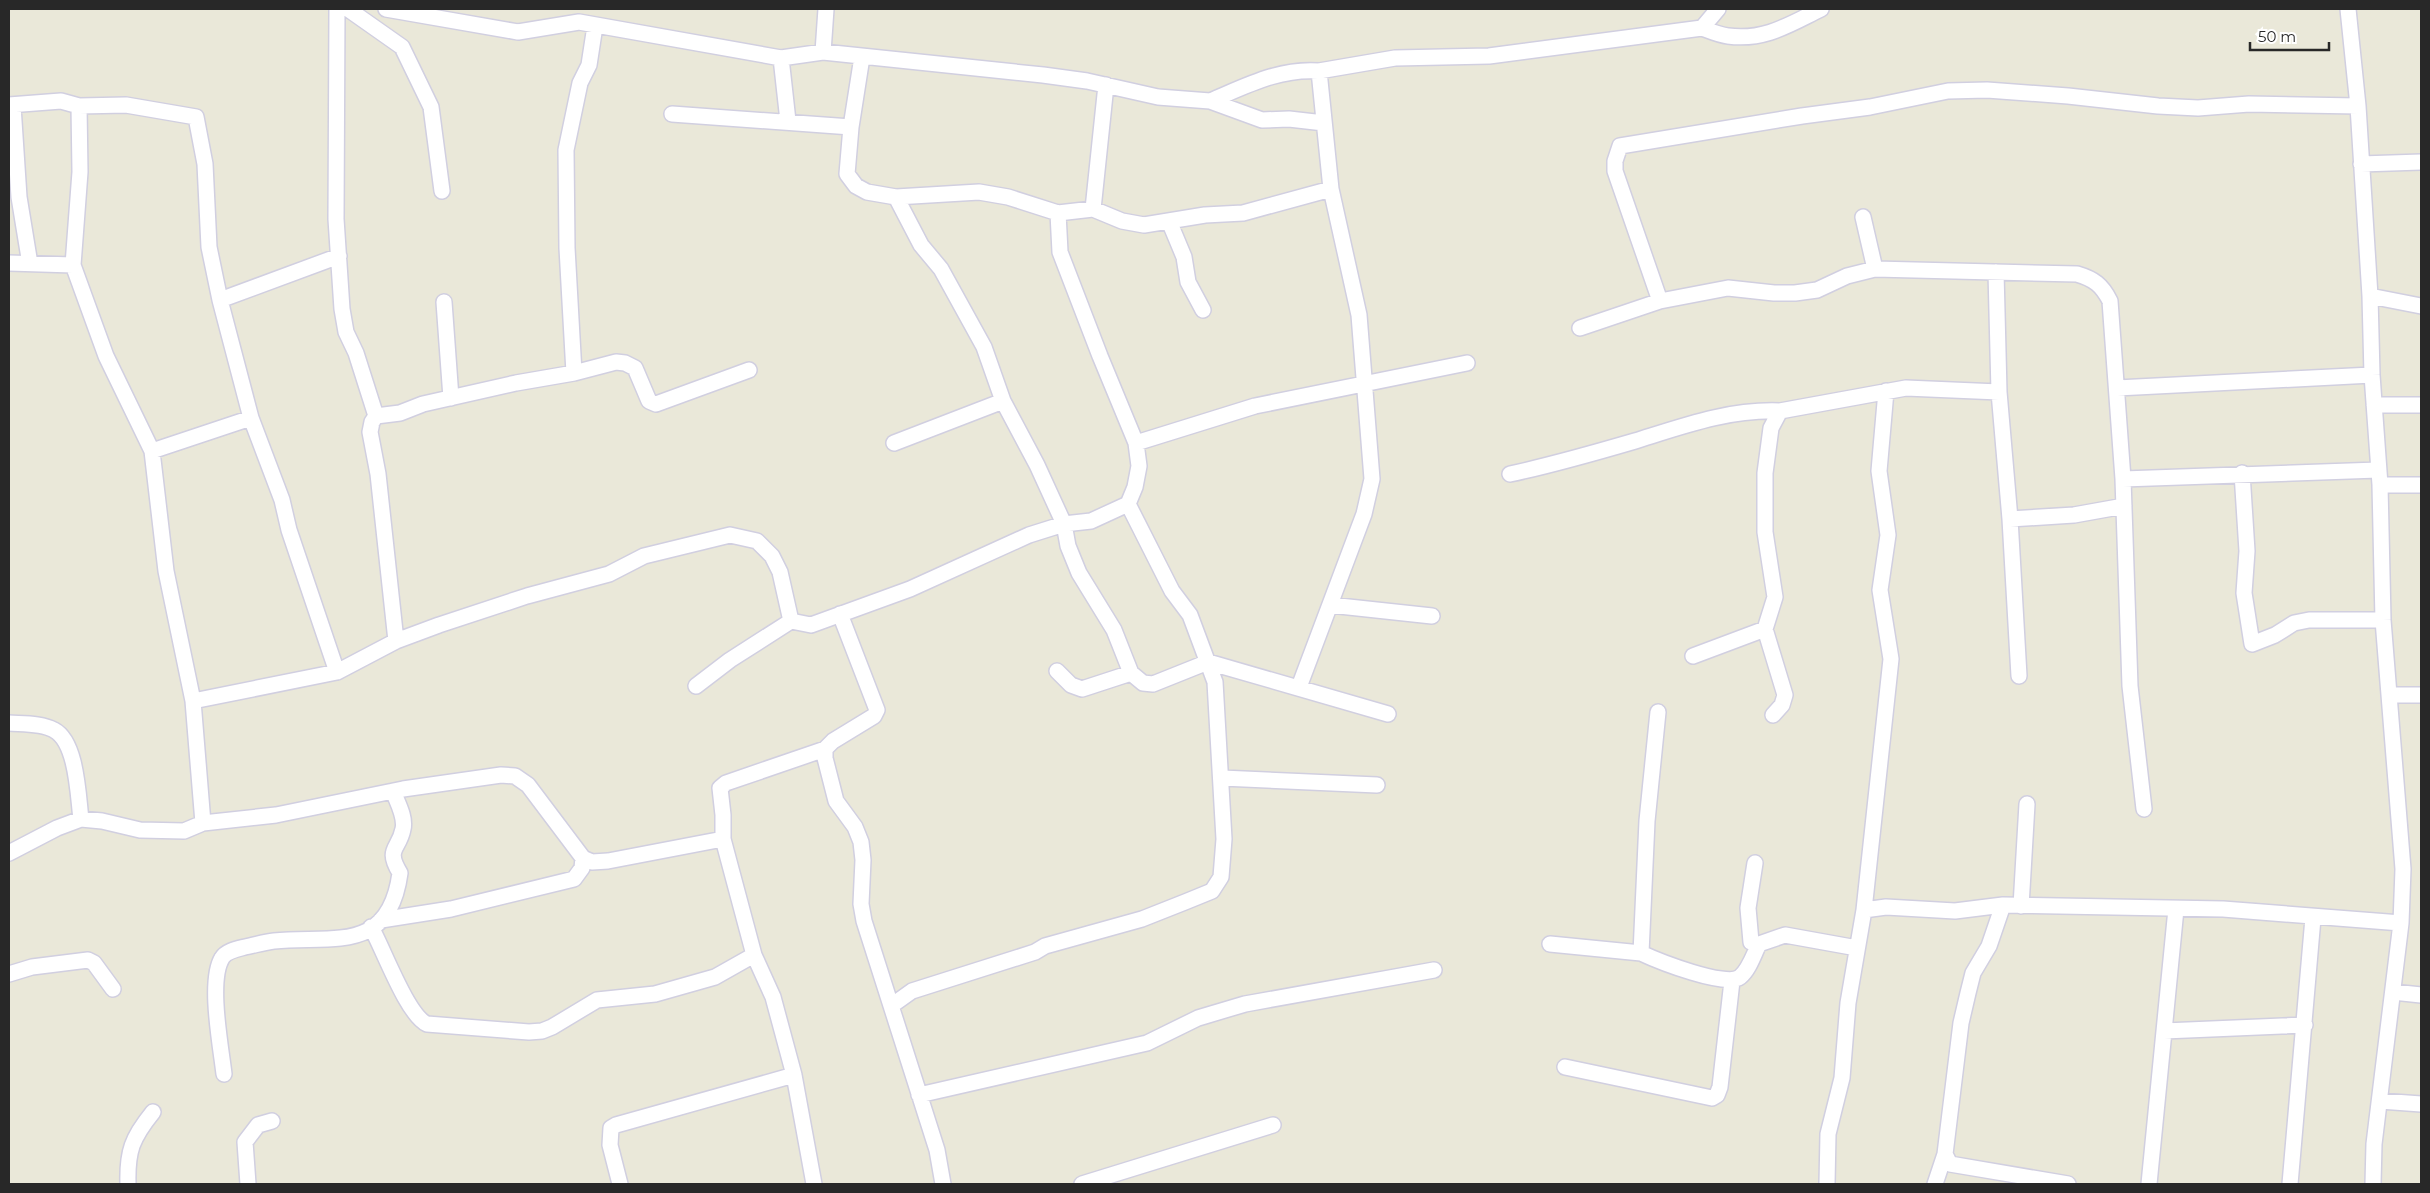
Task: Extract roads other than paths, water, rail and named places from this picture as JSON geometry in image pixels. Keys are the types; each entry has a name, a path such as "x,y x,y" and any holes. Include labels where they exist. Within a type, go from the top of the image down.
{"street":[{"path":"337,9 336,219 342,310 346,332 356,354 376,416"},
{"path":"348,9 402,46 431,107 442,191"},
{"path":"386,9 518,32 579,15 595,26 781,58 823,52 1043,75 1158,97 1210,101 1262,120 1289,119 1324,123"},
{"path":"823,52 826,9"},
{"path":"1702,28 1718,9"},
{"path":"1210,101 1277,74 1299,69 1319,71 1395,58 1489,56 1702,28 1727,36 1753,37 1782,30 1821,9"},
{"path":"2348,9 2358,106 2370,296 2372,375 2379,477 2383,620 2403,869 2401,923 2374,1144 2373,1184"},
{"path":"574,373 567,248 566,150 580,83 589,65 595,26"},
{"path":"862,57 851,127 847,174 856,186 867,192 896,197 979,192 1032,204 1058,213 1092,209 1122,221 1144,226 1205,215 1243,213 1331,189"},
{"path":"781,58 788,121"},
{"path":"1299,687 1364,514 1372,479 1359,315 1331,189 1319,71"},
{"path":"1092,209 1106,86"},
{"path":"1660,301 1615,171 1615,161 1620,146 1802,116 1870,107 1948,91 1988,90 2198,108 2249,104 2358,106"},
{"path":"30,264 19,197 11,105 61,101 79,106 126,105 196,117 205,164 209,247 220,300 251,418 282,500 289,530 337,672"},
{"path":"79,106 80,172 73,265 106,356 152,451 166,571 193,701 203,823"},
{"path":"672,114 851,127"},
{"path":"2361,164 2421,162"},
{"path":"896,197 921,245 941,269 984,347 1003,401 1037,465 1064,524 1068,546 1079,573 1114,630 1131,673 1143,683 1153,684 1208,662 1388,714"},
{"path":"696,686 730,660 791,621 811,625 910,589 1029,535 1064,524 1091,521 1128,504 1135,487 1139,466 1136,443 1060,252 1058,213"},
{"path":"1862,218 1875,268"},
{"path":"1169,220 1184,257 1188,282 1203,310"},
{"path":"220,300 339,256"},
{"path":"9,263 73,265"},
{"path":"1580,328 1660,301 1728,288 1774,294 1817,290 1847,276 1875,268 2077,274 2093,279 2103,289 2110,301 2123,479 2130,686 2144,809"},
{"path":"1996,272 1999,392 2010,520 2018,676"},
{"path":"2370,296 2421,306"},
{"path":"444,302 452,398"},
{"path":"396,641 380,483 370,432 372,422 376,416 400,413 423,404 516,383 574,373 616,362 626,363 635,368 649,401 656,404 749,370"},
{"path":"1136,443 1255,406 1468,363"},
{"path":"2116,388 2372,375"},
{"path":"1510,474 1598,452 1712,417 1756,410 1780,411 1886,391 1930,388 1999,392"},
{"path":"1827,1184 1828,1134 1841,1086 1848,1003 1864,910 1892,659 1880,590 1888,535 1879,471 1886,391"},
{"path":"894,443 1003,401"},
{"path":"2374,405 2421,405"},
{"path":"1773,715 1782,705 1785,695 1765,630 1775,597 1765,532 1765,473 1771,428 1780,411"},
{"path":"152,451 251,418"},
{"path":"2123,479 2242,473 2379,477 2421,485"},
{"path":"2242,473 2247,551 2244,593 2252,644 2275,635 2294,623 2309,620 2383,620"},
{"path":"891,1006 912,991 1035,952 1045,946 1142,919 1212,891 1222,877 1224,839 1222,778 1215,682 1190,615 1172,590 1128,504"},
{"path":"2010,520 2074,515 2124,506"},
{"path":"193,701 337,672 396,641 527,596 609,574 644,556 730,535 757,541 772,556 780,572 791,621"},
{"path":"1330,605 1432,616"},
{"path":"814,1184 794,1075 772,997 754,956 723,839 720,788 726,783 825,749 832,741 874,716 877,710 840,614"},
{"path":"1693,656 1765,630"},
{"path":"1057,671 1071,685 1082,689 1131,673"},
{"path":"2389,695 2421,695"},
{"path":"1641,953 1647,821 1658,712"},
{"path":"9,723 47,728 63,736 72,756 81,819"},
{"path":"825,749 825,758 836,801 855,827 861,842 863,860 861,904 864,921 937,1150 943,1184"},
{"path":"9,853 57,828 81,819 164,833 184,831 203,823 276,815 393,791 501,775 515,776 528,785 583,858 592,862 608,861 723,839"},
{"path":"1222,778 1377,784"},
{"path":"224,1074 216,1004 218,968 222,956 233,950 274,941 338,940 358,936 376,923 394,897 400,873 393,855 395,845 403,830 403,823 393,791"},
{"path":"2021,906 2027,804"},
{"path":"376,923 451,909 574,879 582,868 583,858"},
{"path":"1755,863 1748,908 1749,939 1751,942 1759,944 1785,935 1857,948"},
{"path":"1864,910 1886,907 1954,911 2002,906 2223,909 2313,918 2401,923"},
{"path":"1935,1184 1945,1154 1961,1022 1973,973 1989,946 2002,906"},
{"path":"2148,1184 2176,909"},
{"path":"2290,1184 2313,918"},
{"path":"376,923 408,1002 420,1021 427,1024 529,1032 542,1031 597,1000 655,994 715,977 754,956"},
{"path":"1550,944 1641,953 1718,980 1732,981 1740,978 1747,970 1759,944"},
{"path":"9,974 32,967 88,960 94,963 113,990"},
{"path":"919,1096 1124,1046 1147,1043 1198,1018 1245,1004 1434,970"},
{"path":"1565,1068 1712,1098 1717,1095 1720,1087 1732,981"},
{"path":"2393,992 2421,995"},
{"path":"2164,1031 2305,1025"},
{"path":"620,1184 610,1144 611,1128 794,1075"},
{"path":"2380,1101 2421,1104"},
{"path":"128,1184 129,1149 142,1126 153,1112"},
{"path":"248,1184 244,1142 258,1124 272,1121"},
{"path":"1082,1184 1273,1125"},
{"path":"1945,1154 1950,1164 2068,1184"}]}
